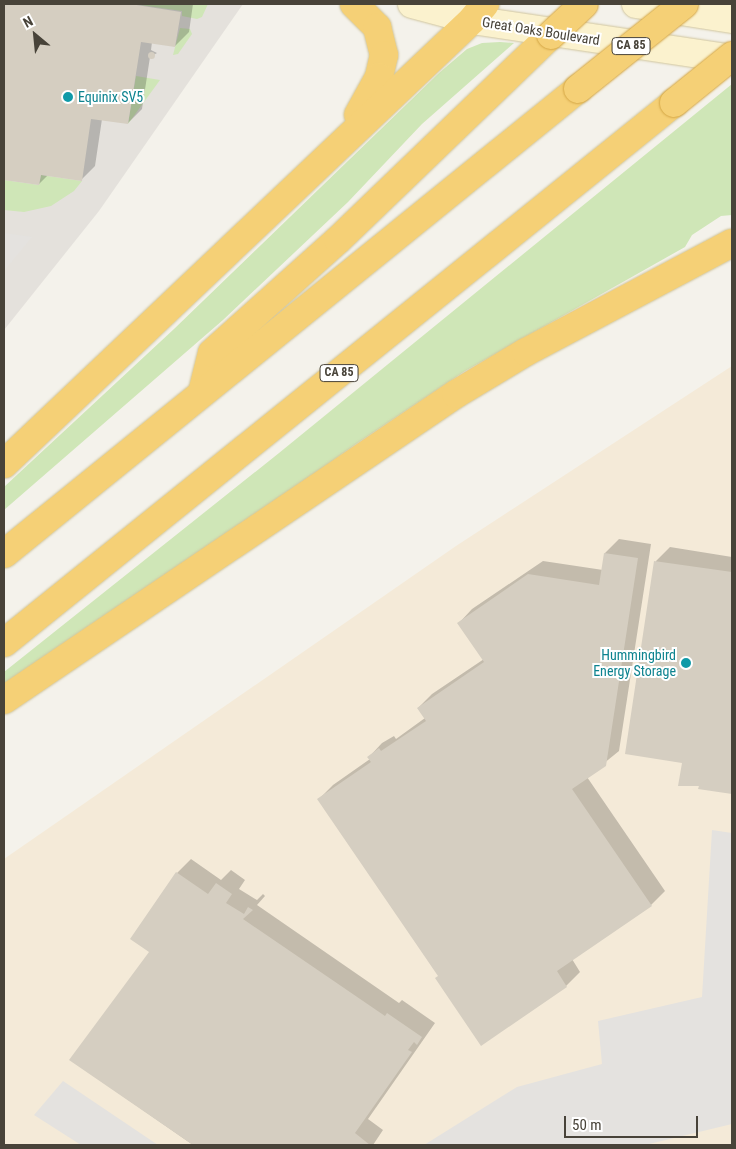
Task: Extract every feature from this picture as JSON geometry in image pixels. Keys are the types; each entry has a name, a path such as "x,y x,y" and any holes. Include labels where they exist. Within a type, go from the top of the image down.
{"highway":[{"path":"329,154 369,100 379,78 384,55 377,27 354,4"},
{"path":"202,393 212,353 338,240 584,4"},
{"name":"CA 85","path":"4,554 684,4"},
{"path":"4,464 478,12"},
{"name":"CA 85","path":"4,643 732,58"},
{"path":"4,700 456,394 526,352 732,242"}],"main road":[{"name":"Great Oaks Boulevard","path":"412,4 478,12 732,58"},
{"path":"636,4 732,19"}],"shaded area":[{"path":"4,4 243,4 99,211 4,330"},
{"path":"4,233 32,237 4,271"},
{"path":"732,366 732,1145 4,1145 4,859 456,546"},
{"path":"712,830 732,833 732,1124 645,1145 424,1145 517,1087 602,1064 598,1021 702,997"},
{"path":"63,1081 158,1145 81,1145 34,1115"}],"green space":[{"path":"133,4 208,4 202,17 197,19 182,16 182,11"},
{"path":"180,28 190,29 192,34 178,54 173,55"},
{"path":"482,43 514,43 422,124 348,202 223,320 4,510 4,487 174,329 439,73 467,49"},
{"path":"136,76 160,80 128,124"},
{"path":"732,84 732,215 721,216 692,235 685,247 465,371 356,444 4,695 4,672 279,453"},
{"path":"41,175 82,181 74,191 51,206 24,212 4,210 4,180 39,185"}],"building":[{"name":"Equinix SV5","path":"4,4 130,4 181,12 175,47 141,42 128,124 91,119 82,181 41,175 39,185 4,180"},
{"path":"151,51 155,55 151,59 147,55"},
{"path":"604,553 638,558 606,766 572,789 652,906 557,971 567,987 481,1046 435,978 438,976 317,799 371,762 367,757 379,748 381,751 426,721 417,708 484,662 457,623 528,574 599,585"},
{"name":"Hummingbird Energy Storage","path":"654,561 732,572 732,794 698,789 699,786 678,786 682,763 625,754"},
{"path":"176,872 208,894 216,883 232,894 226,903 244,914 248,907 253,910 243,919 385,1016 387,1013 422,1037 417,1045 414,1042 408,1050 412,1052 355,1133 370,1145 193,1145 69,1060 149,952 130,939"}],"place":[{"name":"Equinix SV5","path":"68,97"},
{"name":"Hummingbird Energy Storage","path":"686,663"}]}
